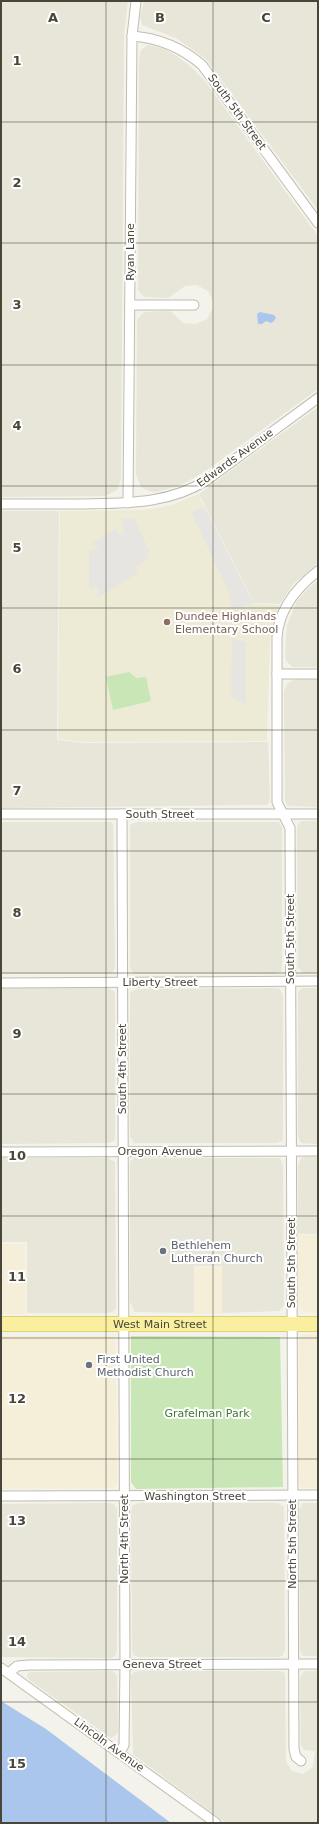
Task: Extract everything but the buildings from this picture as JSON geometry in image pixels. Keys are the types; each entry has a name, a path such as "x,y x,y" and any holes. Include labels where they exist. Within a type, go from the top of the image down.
{"main road":[{"name":"West Main Street","path":"1,1324 318,1324"}],"street":[{"name":"Ryan Lane","path":"128,503 132,36 136,1"},
{"name":"South 5th Street","path":"132,36 149,37 169,43 188,54 202,65 318,223"},
{"path":"130,305 194,305"},
{"name":"Edwards Avenue","path":"1,504 128,503 161,499 198,485 318,398"},
{"name":"South 5th Street","path":"291,1324 290,828 278,802 277,634 283,612 298,589 318,571"},
{"path":"277,674 318,674"},
{"name":"South Street","path":"1,814 318,814"},
{"name":"South 4th Street","path":"122,814 123,1324"},
{"name":"Liberty Street","path":"1,983 318,981"},
{"name":"Oregon Avenue","path":"1,1152 318,1150"},
{"name":"North 4th Street","path":"120,1752 124,1745 125,1664 123,1324"},
{"name":"North 5th Street","path":"291,1324 294,1749 296,1757 301,1762"},
{"name":"Washington Street","path":"1,1496 318,1495"},
{"name":"Geneva Street","path":"5,1670 25,1665 318,1664"},
{"name":"Lincoln Avenue","path":"5,1670 216,1823"}],"shaded area":[{"path":"1,1 128,1 124,35 121,479 117,490 105,496 1,497"},
{"path":"144,1 318,1 318,210 206,59 176,38 142,25 140,16"},
{"path":"148,45 162,48 177,56 205,81 318,236 318,389 204,472 181,485 156,492 149,491 141,487 136,474 137,320 144,312 167,311 172,312 183,323 196,324 207,319 213,308 213,302 209,292 197,285 185,286 168,298 144,297 138,290 139,59 141,50"},
{"path":"318,407 318,564 294,583 280,604 254,603 199,494"},
{"name":"Dundee Highlands Elementary School","path":"198,494 254,604 279,605 270,639 267,741 85,742 58,739 60,511 144,510 172,505"},
{"path":"205,507 253,603 232,610 230,594 191,512"},
{"path":"1,511 59,511 57,740 85,743 268,742 270,800 267,805 1,808"},
{"path":"134,518 149,551 147,559 135,568 138,573 97,598 95,594 98,594 98,588 89,589 89,550 99,551 93,543 115,529 121,535 124,534 122,519"},
{"path":"318,580 318,667 293,667 287,662 285,657 287,625 297,601"},
{"path":"232,638 246,643 246,704 231,697"},
{"path":"295,679 318,679 318,807 290,806 287,805 285,800 284,692 287,684"},
{"path":"301,821 318,821 318,973 303,973 298,968 297,826"},
{"path":"1,822 111,822 113,825 115,967 113,972 108,974 1,974"},
{"path":"137,822 279,822 282,828 281,972 276,974 137,974 132,972 130,968 130,827 131,824"},
{"path":"1,988 108,988 115,992 114,1141 108,1143 1,1144"},
{"path":"302,988 318,988 318,1144 301,1143 298,1136 298,992"},
{"path":"138,989 280,989 283,996 282,1141 276,1143 134,1143 130,1136 130,992"},
{"path":"318,1157 318,1234 298,1234 298,1165 301,1158"},
{"path":"1,1158 108,1158 115,1162 116,1308 114,1311 108,1313 27,1313 27,1242 1,1242"},
{"path":"134,1158 280,1158 283,1165 284,1305 280,1311 222,1313 222,1266 194,1266 194,1313 134,1312 130,1301 130,1162"},
{"path":"298,1235 318,1235 318,1313 303,1312 298,1305"},
{"path":"1,1244 25,1244 26,1314 1,1314"},
{"path":"194,1267 222,1267 222,1313 194,1314"},
{"path":"303,1335 318,1335 318,1488 303,1488 300,1486 299,1481 299,1341"},
{"path":"1,1336 109,1336 115,1339 117,1483 113,1488 1,1489"},
{"path":"110,1503 115,1505 117,1510 117,1650 115,1656 111,1658 1,1657 1,1504"},
{"path":"139,1503 278,1503 284,1507 285,1650 283,1655 279,1657 139,1657 133,1655 131,1510 133,1505"},
{"path":"303,1503 318,1503 318,1656 303,1656 300,1650 299,1510"},
{"path":"112,1671 116,1674 117,1678 118,1731 116,1735 111,1738 28,1679 27,1676 28,1673 32,1672"},
{"path":"280,1671 285,1673 286,1762 292,1771 303,1774 313,1767 315,1751 304,1750 301,1745 300,1678 304,1671 318,1671 318,1823 226,1823 135,1756 133,1754 131,1676 134,1672"}],"green space":[{"path":"129,672 136,678 146,677 151,701 113,710 106,677"},
{"name":"Grafelman Park","path":"131,1336 280,1337 283,1487 136,1489 131,1482"}],"water":[{"path":"260,312 274,315 276,318 271,323 266,321 262,324 258,324 257,314"},
{"path":"1,1701 46,1729 171,1823 1,1823"}],"place":[{"name":"Dundee Highlands Elementary School","path":"167,622"},
{"name":"Bethlehem Lutheran Church","path":"163,1251"},
{"name":"First United Methodist Church","path":"89,1365"}]}
